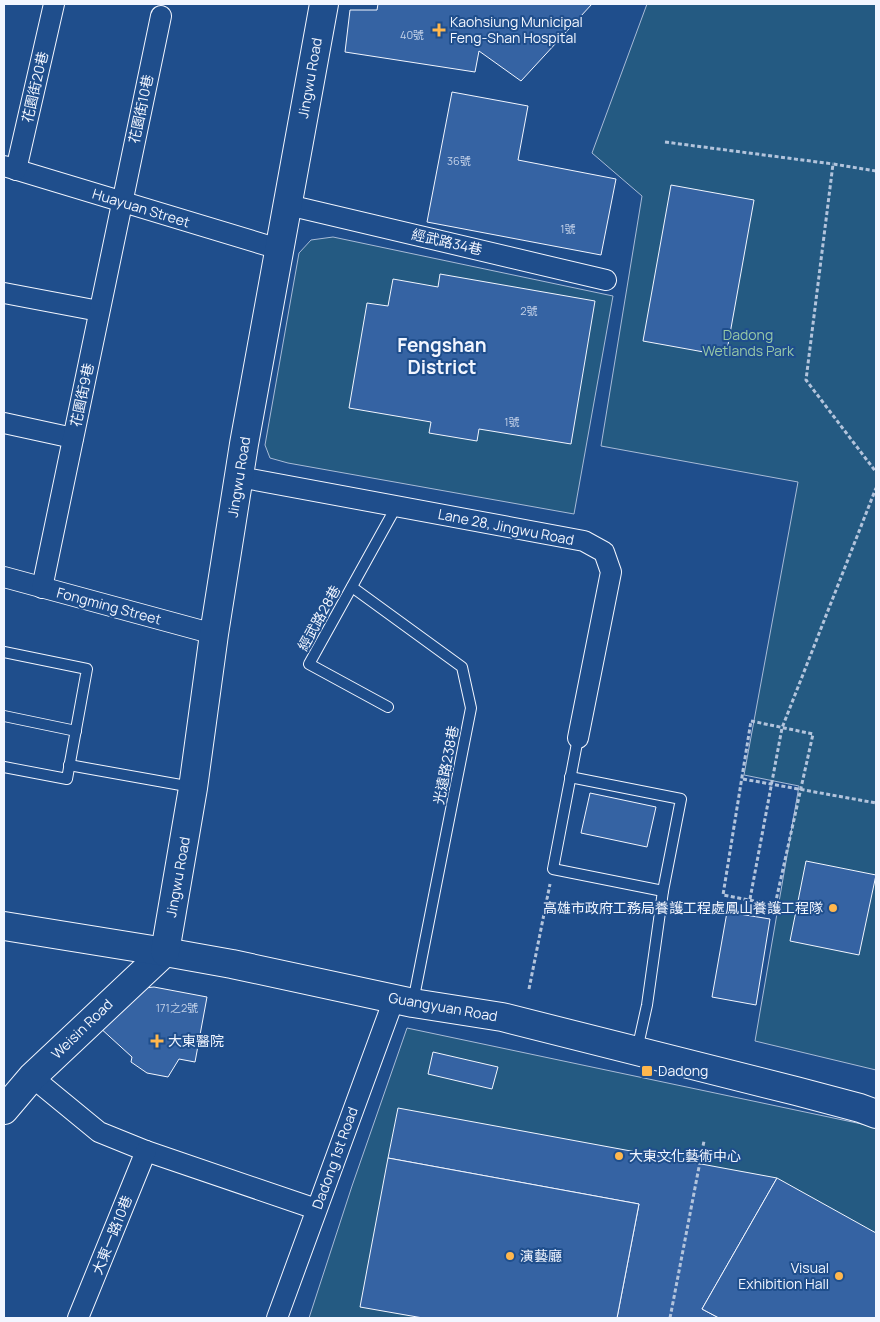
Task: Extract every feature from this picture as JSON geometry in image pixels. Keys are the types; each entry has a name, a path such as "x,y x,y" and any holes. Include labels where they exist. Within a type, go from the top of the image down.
{"main road":[{"name":"Jingwu Road","path":"165,952 193,788 214,634 239,477 324,4"},
{"name":"Guangyuan Road","path":"4,926 165,952 404,1001 502,1017 637,1050 860,1108 876,1114"},
{"name":"Weisin Road","path":"4,1110 32,1077 165,952"}],"street":[{"name":"花園街20巷","path":"10,168 54,4"},
{"name":"花園街10巷","path":"122,202 160,16"},
{"name":"Huayuan Street","path":"10,168 279,249"},
{"name":"花園街9巷","path":"42,588 122,202"},
{"name":"經武路34巷","path":"288,205 606,280"},
{"path":"4,293 99,311"},
{"path":"4,423 73,438"},
{"name":"Lane 28, Jingwu Road","path":"239,477 584,542 604,552 611,572 578,738"},
{"name":"Fongming Street","path":"4,581 42,588 214,634"},
{"name":"Dadong 1st Road","path":"277,1318 316,1209 404,1001"},
{"path":"32,1077 99,1132 146,1151 316,1209"},
{"name":"大東一路10巷","path":"78,1318 146,1151"}],"lane":[{"name":"經武路28巷","path":"388,707 309,664 396,506"},
{"name":"光遠路238巷","path":"352,587 462,667 472,708 404,1001"},
{"path":"4,652 87,669 67,779 4,767"},
{"path":"4,716 76,730"},
{"name":"Lane 28, Jingwu Road","path":"553,869 578,738"},
{"path":"70,766 193,788"},
{"path":"570,777 681,798 663,891 647,1005 637,1050"},
{"path":"553,869 663,891"}],"path":[{"path":"665,142 876,171"},
{"path":"833,164 806,380 876,472"},
{"path":"750,899 782,728 876,488"},
{"path":"751,721 813,734 775,904 723,895 742,779 751,721"},
{"path":"742,779 876,803"},
{"path":"529,989 553,869"},
{"path":"670,1318 704,1141"}],"green space":[{"name":"Dadong Wetlands Park","path":"647,4 876,4 876,1070 755,1041 799,786 744,775 798,482 601,446 642,196 592,153"},
{"path":"333,237 613,296 574,514 288,463 270,458 265,445 299,253 311,240"},
{"name":"大東文化藝術中心","path":"407,1028 876,1127 876,1318 309,1318 352,1186"}],"building":[{"name":"Kaohsiung Municipal Feng-Shan Hospital","path":"378,4 592,4 521,81 479,51 475,72 345,52 350,10 377,10"},
{"path":"452,92 528,106 518,160 616,179 601,255 427,222"},
{"path":"671,185 754,200 726,356 643,341"},
{"path":"440,274 595,301 571,444 479,429 477,441 429,433 431,422 349,408 367,303 388,306 393,279 438,287"},
{"path":"590,793 656,807 647,847 581,833"},
{"name":"高雄市政府工務局養護工程處鳳山養護工程隊","path":"806,861 876,875 859,955 790,941"},
{"path":"727,912 770,919 756,1005 712,997"},
{"name":"大東醫院","path":"154,987 207,997 195,1062 179,1059 168,1077 147,1073 131,1062 132,1057 98,1026 134,989"},
{"path":"433,1052 498,1067 492,1089 428,1074"},
{"path":"398,1108 777,1178 702,1309 719,1318 617,1318 639,1204 388,1158"},
{"path":"388,1158 639,1204 617,1318 423,1318 360,1307"},
{"path":"777,1178 876,1233 876,1318 719,1318 702,1309"}],"place":[{"name":"Kaohsiung Municipal Feng-Shan Hospital","path":"439,30"},
{"name":"高雄市政府工務局養護工程處鳳山養護工程隊","path":"833,908"},
{"name":"大東醫院","path":"157,1041"},
{"name":"Dadong","path":"647,1071"},
{"name":"大東文化藝術中心","path":"619,1156"},
{"name":"演藝廳","path":"510,1256"},
{"name":"Visual Exhibition Hall","path":"839,1276"}],"district":[{"name":"Fengshan District","path":"442,356"}]}
